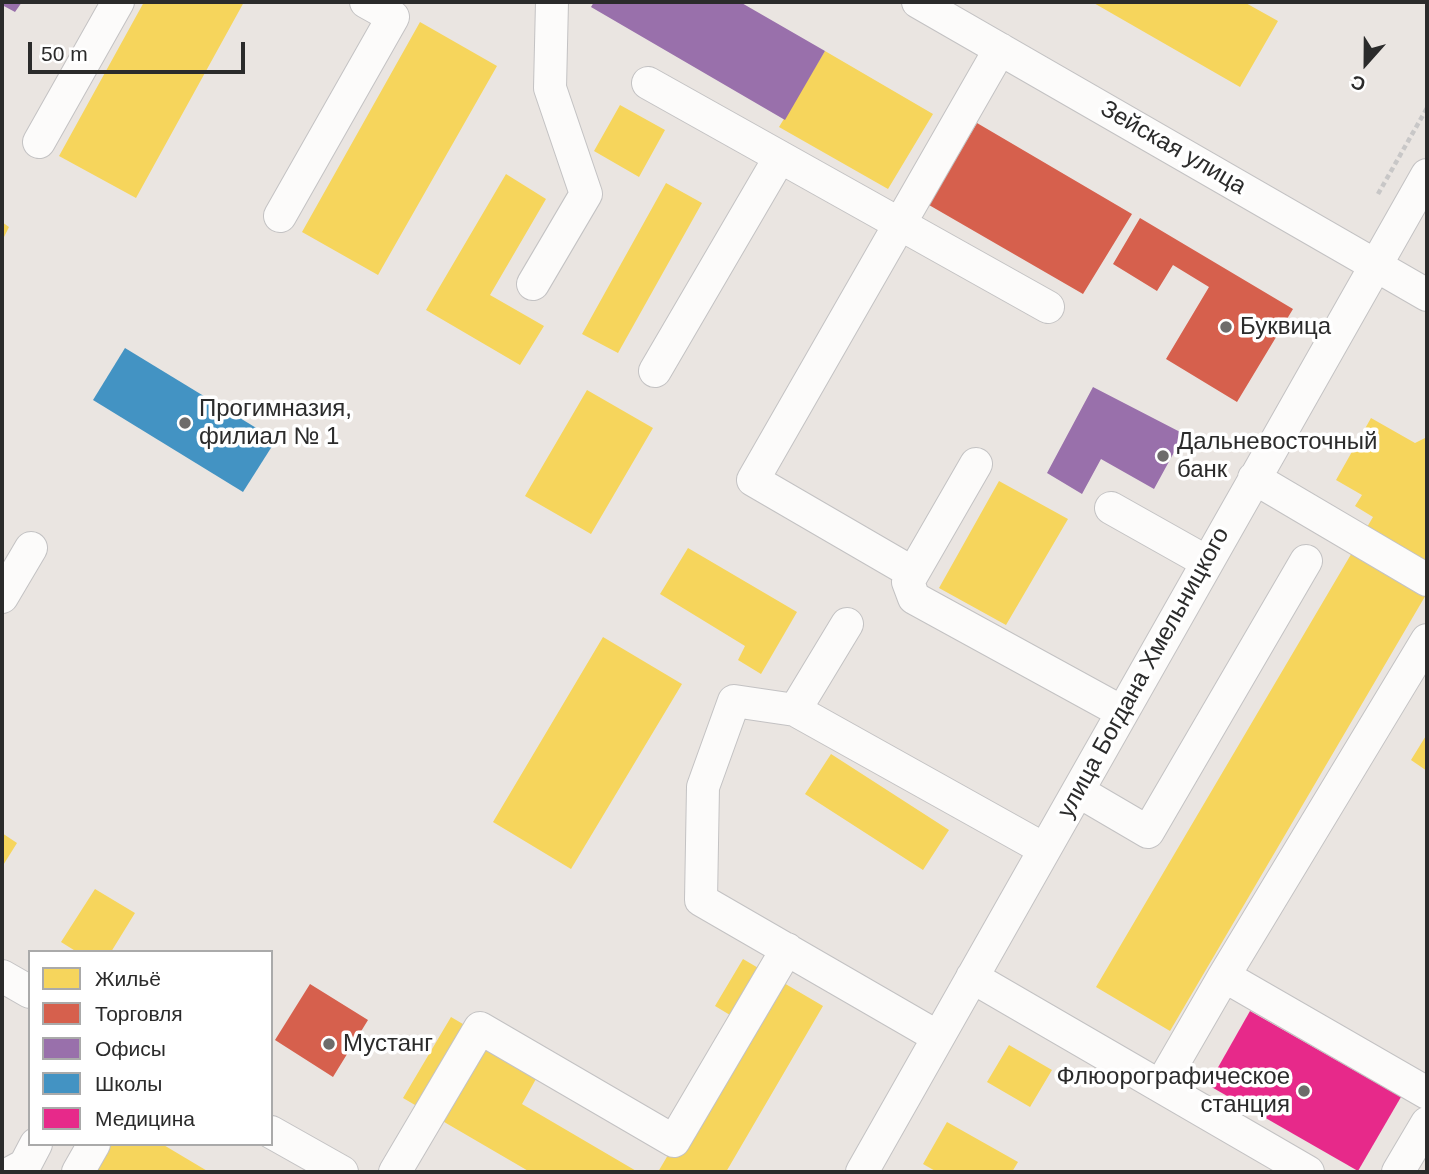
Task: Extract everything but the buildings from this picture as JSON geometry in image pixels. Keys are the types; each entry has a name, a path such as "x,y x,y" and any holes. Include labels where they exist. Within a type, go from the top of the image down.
{"street":[{"path":"39,142 118,2"},
{"path":"279,216 393,18 366,2"},
{"path":"533,284 586,194 550,88 552,2"},
{"name":"Зейская улица","path":"918,2 1427,295"},
{"path":"913,573 753,480 1000,49"},
{"path":"648,83 1048,307"},
{"path":"655,371 780,157"},
{"name":"улица Богдана Хмельницкого","path":"862,1172 1427,175"},
{"path":"976,464 908,582 914,598 1122,712"},
{"path":"1254,478 1427,580"},
{"path":"1111,508 1207,562"},
{"path":"2,597 31,548"},
{"path":"1078,790 1149,832 1306,561"},
{"path":"795,710 846,624"},
{"path":"1161,1085 1223,976 1427,640"},
{"path":"938,1037 701,900 703,787 734,701 795,710 1044,849"},
{"path":"395,1172 480,1028 674,1141 787,949"},
{"path":"2,976 28,991"},
{"path":"1223,976 1427,1093"},
{"path":"972,977 1308,1172"},
{"path":"1398,1172 1427,1123"},
{"path":"273,1133 342,1172"},
{"path":"12,1172 24,1165 35,1146"},
{"path":"78,1172 92,1146"}],"path":[{"path":"1378,194 1427,108"}],"place":[{"name":"Буквица","path":"1226,327"},
{"name":"Прогимназия, филиал № 1","path":"185,423"},
{"name":"Дальневосточный банк","path":"1163,456"},
{"name":"Мустанг","path":"329,1044"},
{"name":"Флюорографическое станция","path":"1304,1091"}]}
